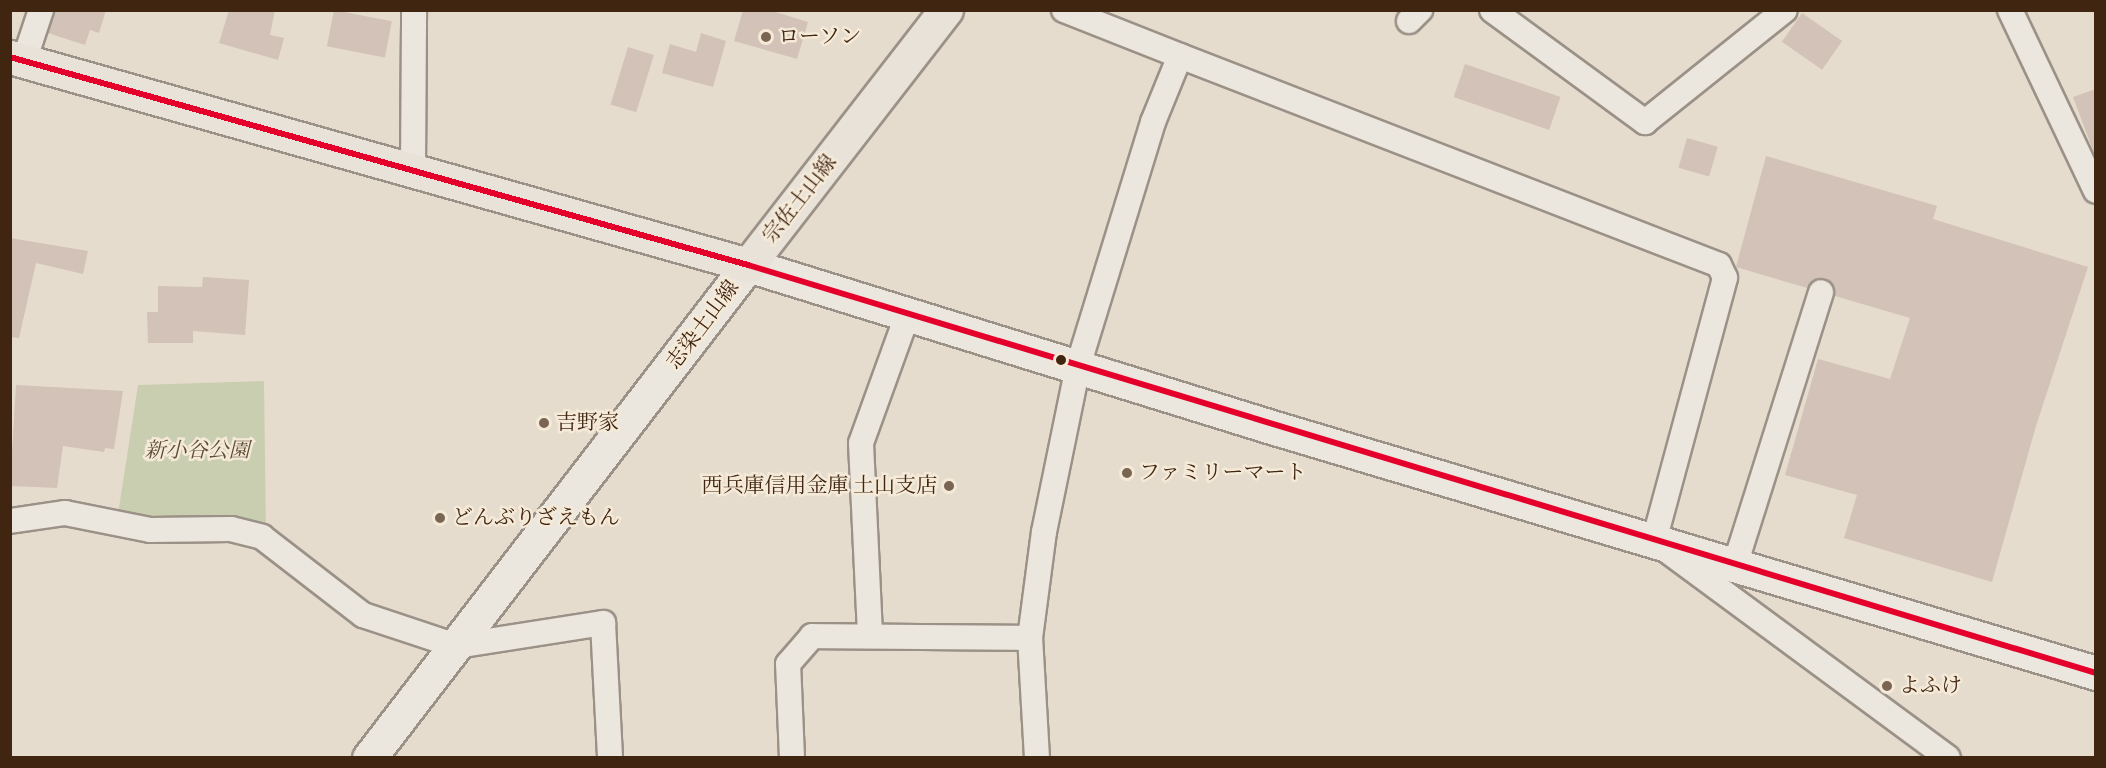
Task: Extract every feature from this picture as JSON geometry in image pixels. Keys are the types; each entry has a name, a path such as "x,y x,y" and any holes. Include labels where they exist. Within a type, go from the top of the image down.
{"main road":[{"name":"宗佐土山線","path":"17,59 413,167 748,265 946,10"},
{"name":"志染土山線","path":"369,758 748,265 2096,673"}],"street":[{"path":"17,59 41,10"},
{"path":"413,167 414,10"},
{"path":"1064,10 1719,265 1725,278 1654,541 1948,758"},
{"path":"1492,10 1645,122 1785,10"},
{"path":"2010,10 2096,191"},
{"path":"1037,758 1030,638 1044,532 1078,366 1153,122 1179,56"},
{"path":"1735,565 1821,292"},
{"path":"870,634 861,443 907,315"},
{"path":"10,520 65,513 150,530 231,529 262,537 363,615 456,646 603,623 610,758"},
{"path":"792,758 788,664 812,636 870,634 1030,638"}],"green space":[{"name":"新小谷公園","path":"264,381 266,532 118,514 138,385"}],"building":[{"path":"55,10 106,10 99,33 90,30 85,45 48,33"},
{"path":"229,10 275,10 270,35 284,38 278,60 219,43"},
{"path":"334,10 392,21 385,58 327,46"},
{"path":"743,10 769,10 808,22 797,59 734,41"},
{"path":"1802,13 1842,41 1822,70 1782,42"},
{"path":"701,33 726,41 713,87 662,73 670,44 696,52"},
{"path":"628,47 654,55 636,112 610,104"},
{"path":"1465,64 1560,97 1549,130 1454,97"},
{"path":"2096,89 2096,153 2094,153 2073,97"},
{"path":"1687,138 1718,147 1709,177 1678,168"},
{"path":"1766,156 1937,206 1933,219 2088,267 2036,426 1992,582 1844,538 1857,495 1785,475 1818,359 1890,379 1910,318 1835,296 1832,283 1825,278 1812,281 1807,288 1736,267"},
{"path":"10,238 88,251 83,274 36,263 19,338 10,337"},
{"path":"203,277 249,280 245,335 193,331 193,343 148,343 147,312 158,312 158,286 202,287"},
{"path":"16,385 123,391 114,449 105,448 104,452 63,446 57,488 10,486"}],"transit line":[{"path":"10,57 748,265 2096,673"}],"place":[{"name":"ローソン","path":"766,37"},
{"name":"吉野家","path":"544,423"},
{"name":"ファミリーマート","path":"1127,473"},
{"name":"西兵庫信用金庫 土山支店","path":"949,486"},
{"name":"どんぶりざえもん","path":"440,518"},
{"name":"よふけ","path":"1887,686"}]}
